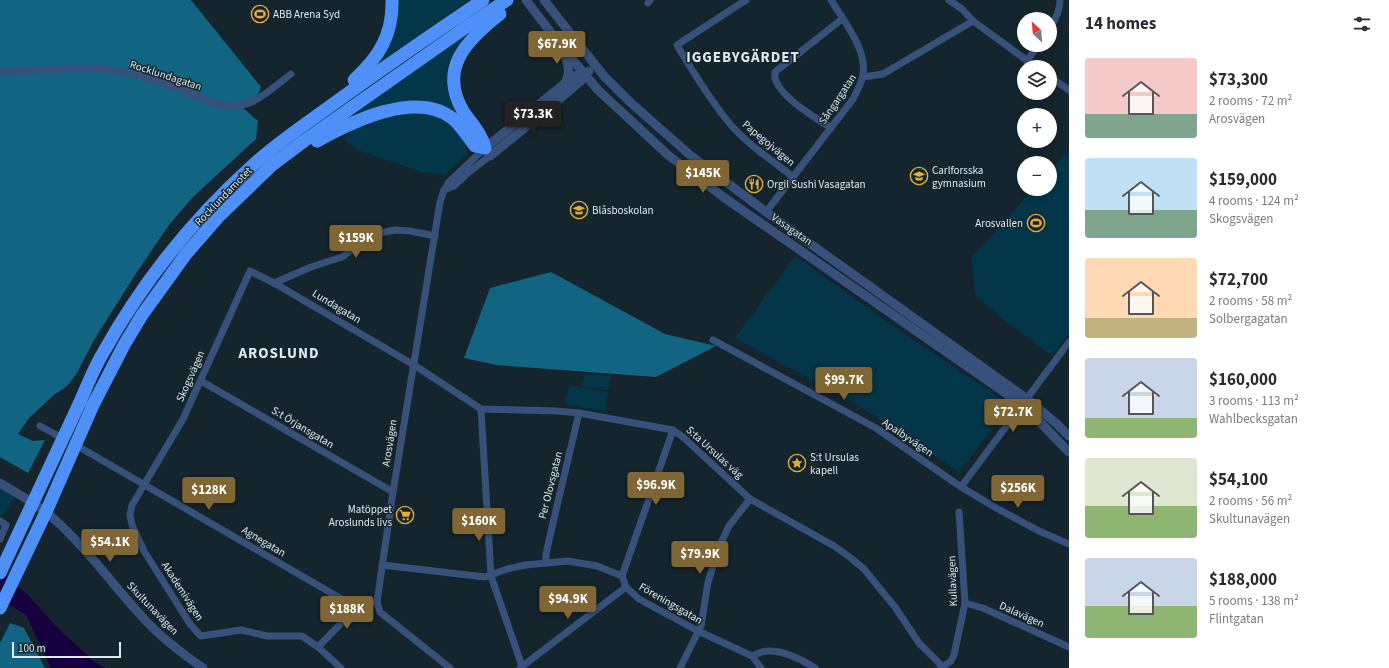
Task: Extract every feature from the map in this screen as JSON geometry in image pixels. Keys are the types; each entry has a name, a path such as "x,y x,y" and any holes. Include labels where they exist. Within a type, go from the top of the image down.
{"highway":[{"path":"0,608 46,512 94,405 124,345 142,315 186,254 219,216 272,165 320,134 355,80 378,54 387,35 390,23 392,0"},
{"path":"335,112 377,71 483,0"},
{"path":"335,112 508,0"},
{"path":"487,152 483,140 462,109 456,94 454,70 459,56 465,46 486,24 516,0"},
{"path":"335,112 365,118 401,108 413,107 433,109 451,117 475,146 487,152"},
{"name":"Rocklundamotet","path":"0,573 102,355 143,288 166,258 214,203 253,165 286,139 308,119 335,112"}],"street":[{"name":"Vasagatan","path":"526,0 561,46 598,90 668,155 722,196 1004,392 1024,402 1032,414 1069,452"},
{"name":"Vasagatan","path":"544,0 595,66 630,102 690,155 1024,402 1052,420 1069,436"},
{"name":"Papegojvägen","path":"746,0 677,45 702,86 730,124 763,154 793,177"},
{"path":"831,0 857,42 863,58 863,77"},
{"path":"949,0 962,9 973,21 1026,60"},
{"path":"1057,16 1060,9 1060,0"},
{"path":"831,128 789,97 775,80 775,72 842,19"},
{"name":"Sångargatan","path":"766,212 853,99 863,77 883,74 973,21"},
{"path":"561,46 568,64 569,72 564,85"},
{"name":"Arosvägen","path":"377,602 393,492 440,202 444,190 449,182 562,96 584,78 585,74 595,66"},
{"name":"Rocklundagatan","path":"0,72 81,67 117,70 147,78 210,101 230,106 243,106 253,102 291,74"},
{"name":"Arosvägen","path":"487,152 574,76 585,74"},
{"path":"1057,82 1069,90"},
{"path":"562,96 581,87 598,90"},
{"path":"760,221 766,212"},
{"path":"274,282 311,267 342,257 367,238 379,232 395,230 410,231 435,236"},
{"name":"Lundagatan","path":"249,274 250,271 274,282 414,365"},
{"name":"Skogsvägen","path":"145,484 183,419 249,274"},
{"name":"Apalbyvägen","path":"712,340 876,428 961,487 1039,531 1069,544"},
{"path":"961,487 1069,342"},
{"path":"414,365 481,409 491,576 521,667 626,587"},
{"name":"S:t Örjansgatan","path":"201,381 393,492"},
{"name":"S:ta Ursulas väg","path":"481,409 579,413 673,430 683,437 750,499 834,546 864,569 895,607 919,643 943,668"},
{"name":"Per Olovsgatan","path":"546,563 546,554 550,534 579,413"},
{"name":"Agnegatan","path":"40,426 145,484 345,601 357,604 377,602"},
{"path":"382,565 485,577 507,569 568,561 597,566 622,576 673,430"},
{"name":"Skultunavägen","path":"0,483 36,505 53,518 92,559 147,622 181,654 203,668"},
{"name":"Akademivägen","path":"145,484 132,505 130,515 132,525 150,561 201,636 241,630 267,636 302,636 318,647 340,668"},
{"path":"680,668 701,626 708,582 720,545 729,526 750,499"},
{"name":"Kullavägen","path":"943,668 951,661 954,655 965,603 959,512"},
{"path":"0,521 6,525 0,539"},
{"name":"Föreningsgatan","path":"622,576 626,587 639,599 698,632 752,656 761,668"},
{"path":"377,602 380,612 450,668"},
{"name":"Dalavägen","path":"965,603 983,608 1069,647"},
{"path":"318,647 356,608 357,604"},
{"path":"752,656 767,651 778,653 799,658 815,668"}],"shaded area":[{"path":"0,0 191,0 261,87 257,98 241,106 258,121 256,139 193,197 169,225 94,340 77,373 67,386 54,395 29,418 18,434 33,441 45,440 28,473 0,457"},
{"path":"395,0 469,0 377,64"},
{"path":"473,29 455,49 448,65 446,84 464,124 452,112 358,114 358,111"},
{"path":"431,113 451,123 462,138 468,154 451,168 446,175 421,172 357,150 343,138 357,125 391,114"},
{"name":"Arosvallen","path":"1069,150 1069,334 1052,355 1001,318 976,296 971,258 1027,196 1057,196 1057,163"},
{"path":"795,256 905,334 1003,400 1005,412 959,472 856,404 735,338"},
{"path":"551,272 665,334 716,346 656,377 496,365 464,358 490,288"},
{"path":"585,374 611,376 608,390 582,386"},
{"path":"569,385 608,392 605,411 565,404"},
{"path":"0,488 15,497 0,519"},
{"path":"0,571 28,595 55,625 94,662 106,668 51,668 26,615 0,599"},
{"path":"10,623 24,628 45,668 0,668 0,643"}],"place":[{"name":"ABB Arena Syd","path":"260,14"},
{"name":"Carlforsska gymnasium","path":"919,176"},
{"name":"Orgil Sushi Vasagatan","path":"754,184"},
{"name":"Blåsboskolan","path":"579,210"},
{"name":"Arosvallen","path":"1036,223"},
{"name":"S:t Ursulas kapell","path":"797,463"},
{"name":"Matöppet Aroslunds livs","path":"405,515"}],"district":[{"name":"IGGEBYGÄRDET","path":"743,57"},
{"name":"AROSLUND","path":"279,353"}]}
